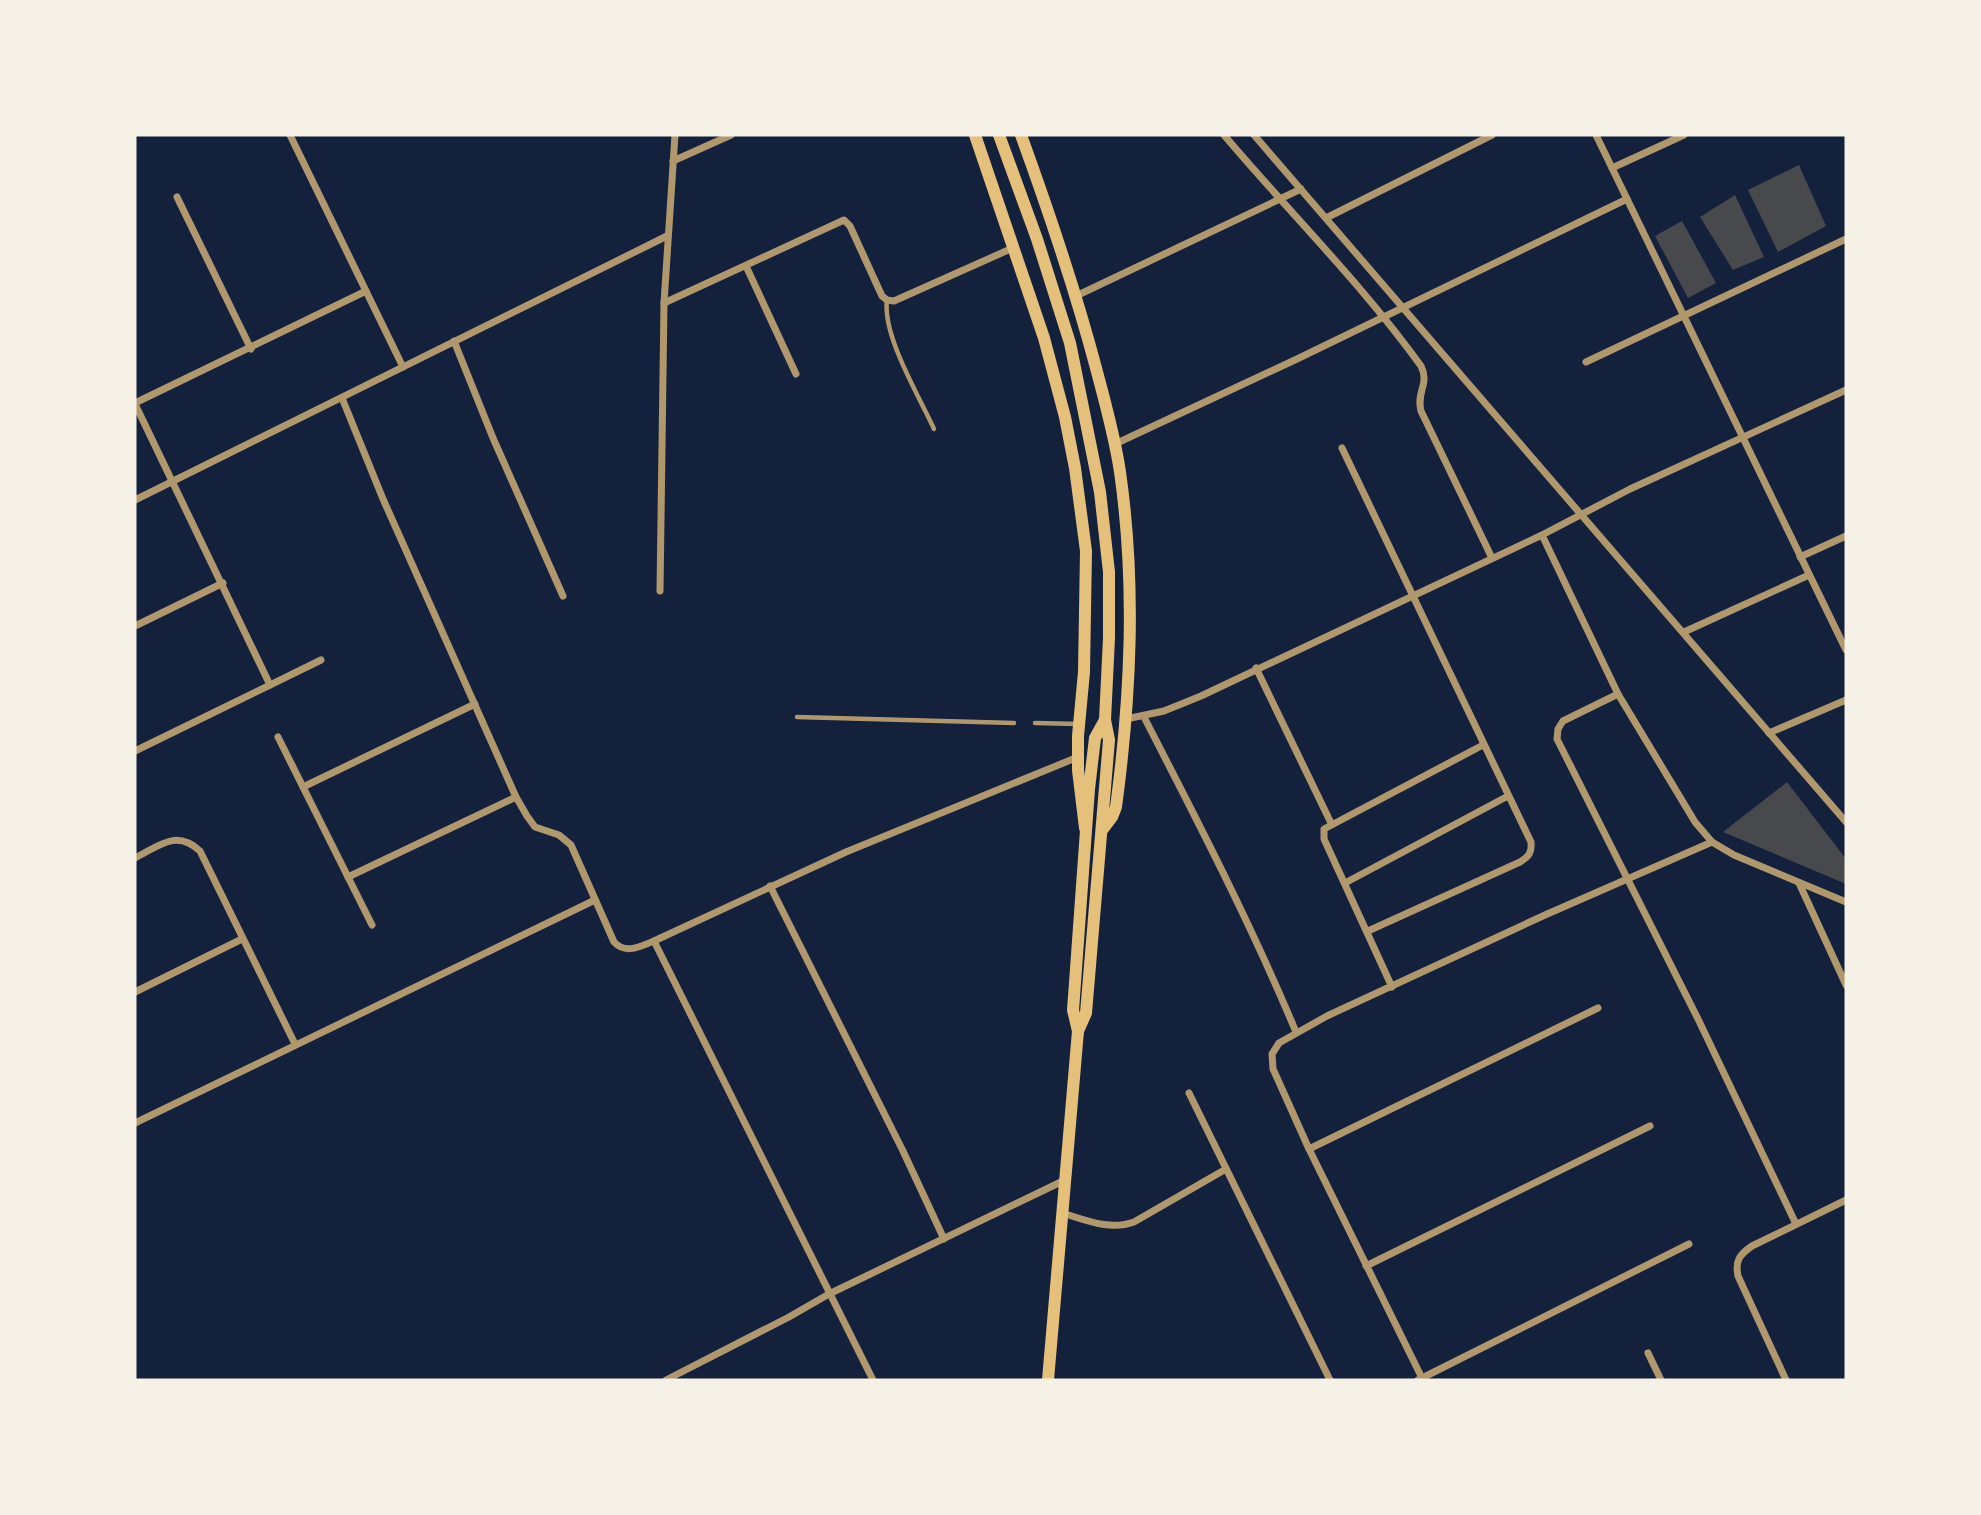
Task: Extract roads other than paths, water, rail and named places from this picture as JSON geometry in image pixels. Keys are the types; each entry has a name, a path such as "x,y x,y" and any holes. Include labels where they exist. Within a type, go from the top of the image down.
{"main road":[{"path":"975,135 1044,338 1076,468 1087,564 1078,757 1085,828"},
{"path":"999,135 1037,239 1070,343 1100,492 1109,572 1105,720 1109,740 1086,1013 1078,1031"},
{"path":"1021,135 1076,296 1115,444 1130,560 1131,637 1126,719 1116,807 1102,829"},
{"path":"1048,1380 1078,1031 1073,1010 1085,828 1095,738 1105,720"},
{"path":"1077,945 1083,949 1092,947"}],"street":[{"path":"290,135 403,367"},
{"path":"660,591 664,303 675,135"},
{"path":"673,161 731,135"},
{"path":"1224,135 1384,315 1425,374 1419,400 1421,411 1492,558"},
{"path":"1254,135 1846,822"},
{"path":"1326,218 1492,135"},
{"path":"1596,135 1846,650"},
{"path":"1612,168 1684,135"},
{"path":"1076,296 1301,189"},
{"path":"177,197 251,349"},
{"path":"1115,444 1627,199"},
{"path":"664,303 844,220 850,226 882,296 887,300 894,301 1015,247"},
{"path":"135,500 667,236"},
{"path":"1586,362 1846,239"},
{"path":"746,266 796,374"},
{"path":"270,685 135,404 366,291"},
{"path":"454,341 493,438 563,596"},
{"path":"1126,719 1144,717 1201,695 1846,390"},
{"path":"342,398 388,511 516,797 535,827 559,835 570,845 614,942 620,948 627,949 654,941 846,852 1078,757"},
{"path":"1342,449 1531,842 1528,857 1368,931"},
{"path":"1542,535 1618,694 1695,822 1712,842 1734,855 1846,902"},
{"path":"1800,557 1846,536"},
{"path":"1684,632 1809,575"},
{"path":"135,626 223,583"},
{"path":"135,751 320,660"},
{"path":"1256,668 1331,823"},
{"path":"1618,694 1563,721 1558,729 1557,739 1629,879 1796,1224"},
{"path":"1769,733 1846,700"},
{"path":"303,787 475,704"},
{"path":"1144,717 1243,913 1296,1032"},
{"path":"278,737 372,925"},
{"path":"1392,986 1322,833 1331,823 1483,745"},
{"path":"1345,883 1508,796"},
{"path":"348,877 516,797"},
{"path":"135,858 177,839 189,841 200,851 295,1044"},
{"path":"1689,1244 1420,1379 1309,1149 1273,1069 1272,1054 1279,1043 1296,1032 1545,915 1712,842"},
{"path":"1798,882 1846,985"},
{"path":"770,886 903,1151 944,1239"},
{"path":"135,1123 595,901"},
{"path":"135,992 242,939"},
{"path":"654,941 873,1380"},
{"path":"1309,1149 1598,1008"},
{"path":"1189,1093 1330,1380"},
{"path":"1366,1266 1650,1126"},
{"path":"1062,1213 1111,1226 1122,1226 1134,1222 1226,1169"},
{"path":"666,1380 829,1294 1065,1180"},
{"path":"1786,1380 1738,1276 1736,1265 1740,1254 1846,1200"},
{"path":"1648,1353 1661,1380"}],"lane":[{"path":"887,300 886,311 891,336 934,429"},
{"path":"797,717 1014,723"},
{"path":"1035,723 1079,724"}]}
